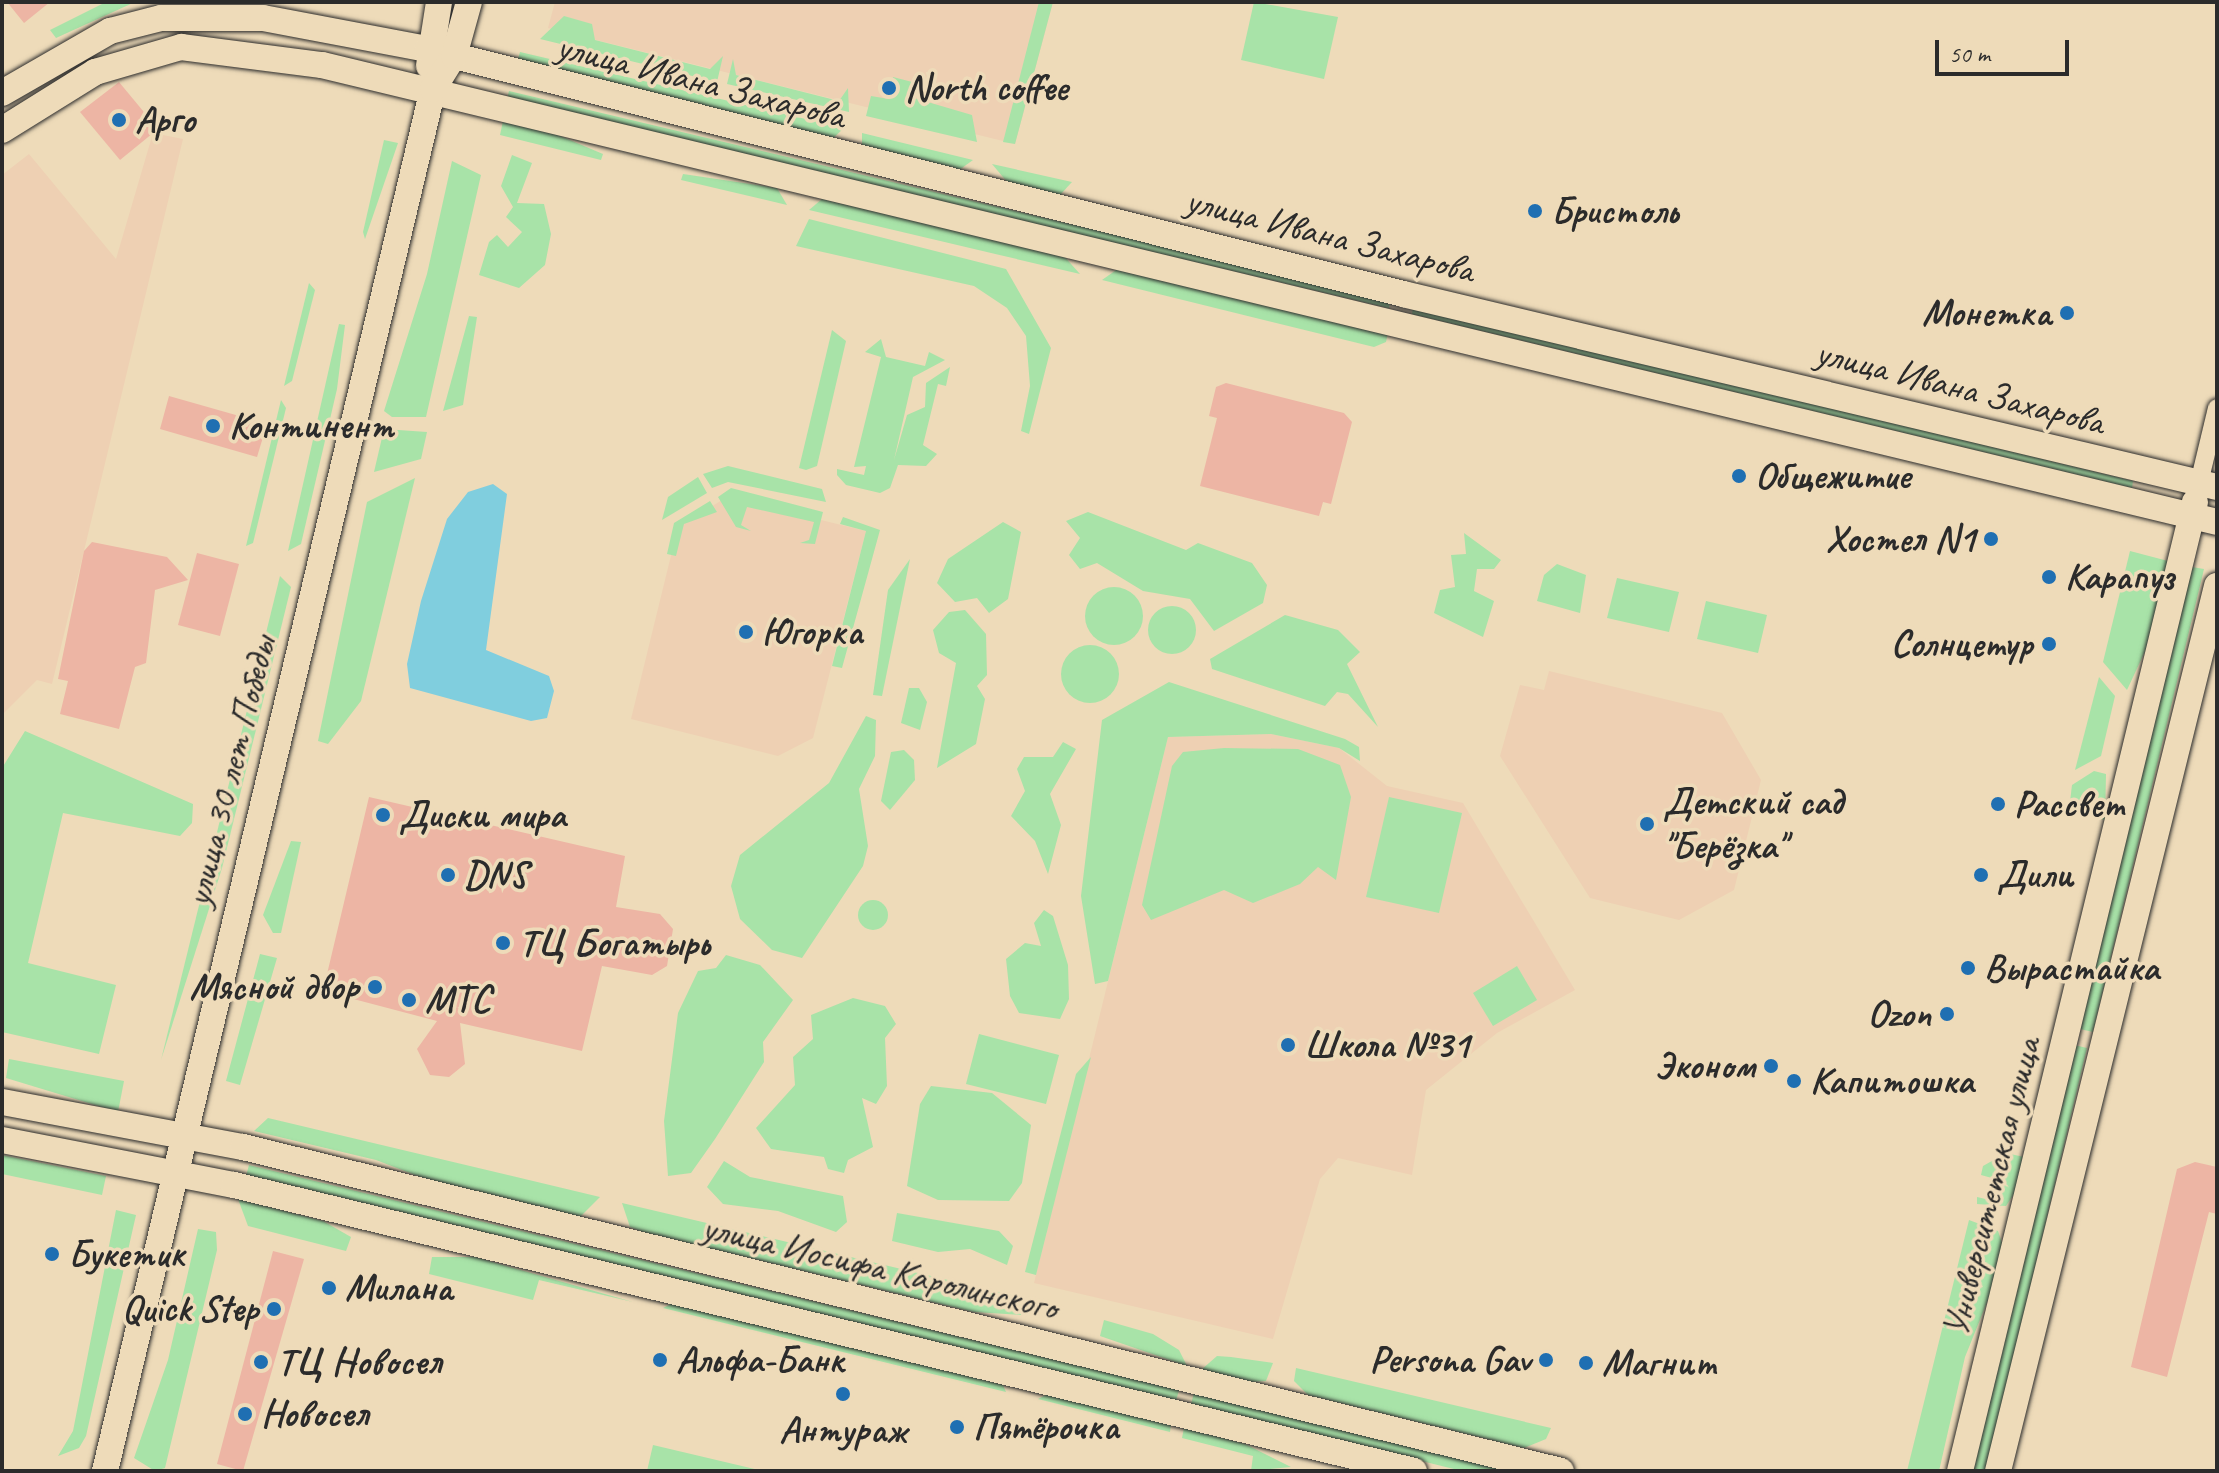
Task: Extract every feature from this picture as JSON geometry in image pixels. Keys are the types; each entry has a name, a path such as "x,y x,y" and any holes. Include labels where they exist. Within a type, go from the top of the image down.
{"main road":[{"name":"улица 30 лет Победы","path":"433,89 427,49 439,2"},
{"name":"улица 30 лет Победы","path":"105,1471 181,1136 433,89 454,56 469,2"},
{"name":"улица Ивана Захарова","path":"2,93 49,60 161,18 263,18 427,49 2208,485"},
{"name":"улица Ивана Захарова","path":"2,130 95,72 181,47 433,89 2217,522"},
{"name":"Университетская улица","path":"1960,1471 2191,517 2208,485"},
{"name":"Университетская улица","path":"1998,1471 2217,586"},
{"name":"улица Иосифа Каролинского","path":"2,1102 181,1136 1561,1471"},
{"name":"улица Иосифа Каролинского","path":"2,1140 174,1173 1414,1471"}],"street":[{"name":"Университетская улица","path":"2208,485 2217,408"}],"shaded area":[{"path":"555,2 1053,2 1015,144 548,28"},
{"path":"153,133 183,139 52,684 37,680 2,715 2,175 29,154 116,259"},
{"name":"Югорка","path":"727,497 866,531 813,738 778,756 631,719 678,527"},
{"name":"Детский сад \"Берёзка\"","path":"1549,671 1722,713 1761,780 1734,890 1679,920 1590,898 1500,756 1520,685 1544,690"},
{"name":"Школа №31","path":"1271,734 1339,748 1387,786 1463,803 1575,990 1497,1033 1426,1090 1412,1175 1338,1158 1320,1179 1273,1339 1034,1283 1168,737"}],"green space":[{"path":"106,2 135,2 56,38 50,30"},
{"path":"1039,2 1053,2 1015,144 1003,142"},
{"path":"1254,2 1338,17 1324,79 1241,60"},
{"path":"564,16 592,24 595,40 710,69 723,56 717,82 540,39"},
{"path":"520,52 844,128 829,142 518,59"},
{"path":"733,59 736,75 839,101 848,88 849,112 727,84"},
{"path":"893,77 916,83 914,98 972,115 977,142 866,116 871,96 889,99"},
{"path":"509,91 1390,300 1389,308 507,99"},
{"path":"503,121 558,135 603,154 601,160 500,135"},
{"path":"862,133 973,160 955,173 862,146"},
{"path":"384,140 398,143 365,239 363,232"},
{"path":"512,155 532,163 517,203 544,204 551,234 545,265 519,288 479,275 489,242 497,235 508,247 522,232 506,217 513,207 501,186"},
{"path":"452,161 481,175 426,417 392,417 384,411 427,274"},
{"path":"992,164 1072,182 1060,195 1008,183"},
{"path":"683,174 777,188 787,205 681,180"},
{"path":"822,199 1063,255 1080,274 809,210"},
{"path":"809,219 1006,269 1051,348 1029,434 1021,431 1030,386 1026,336 1007,308 974,286 796,246"},
{"path":"1119,268 1388,333 1386,342 1374,347 1102,280"},
{"path":"309,283 315,290 292,381 284,386"},
{"path":"1413,307 2133,481 2132,488 1412,314"},
{"path":"469,316 477,317 463,405 443,411"},
{"path":"339,324 345,325 337,389 301,544 288,551"},
{"path":"832,330 846,341 817,466 806,470 799,468"},
{"path":"881,339 886,357 925,366 929,352 945,360 913,377 894,460 907,415 925,407 926,383 950,367 946,386 938,384 923,445 937,454 926,466 898,465 890,488 880,493 846,485 837,475 837,469 864,475 866,466 854,467 881,357 865,352"},
{"path":"281,400 286,408 253,543 246,546"},
{"path":"384,429 427,432 421,459 374,472"},
{"path":"728,466 822,489 826,502 728,482 712,488 703,474"},
{"path":"698,477 707,493 662,520 668,497"},
{"path":"415,478 361,701 328,744 318,741 367,502"},
{"path":"731,488 823,512 815,544 800,543 809,540 814,522 747,507 741,525 751,531 736,527 718,497"},
{"path":"710,501 717,512 684,524 676,556 667,554 674,523"},
{"path":"1088,512 1186,550 1198,543 1252,563 1267,585 1263,603 1214,631 1190,599 1143,591 1097,563 1080,569 1069,555 1080,538 1066,521"},
{"path":"843,517 880,530 842,668 832,666 866,531 840,524"},
{"path":"1003,522 1021,532 1008,599 989,613 977,598 955,602 937,583 948,559"},
{"path":"1464,533 1501,560 1494,569 1477,569 1474,591 1494,601 1483,637 1434,613 1440,590 1455,587 1451,555 1466,554"},
{"path":"2130,551 2168,561 2148,645 2127,690 2103,662"},
{"path":"910,559 882,696 873,695 888,590"},
{"path":"1557,564 1586,575 1580,613 1537,601 1544,575"},
{"path":"2192,567 2204,569 2093,1032 2080,1029"},
{"path":"280,576 291,587 222,868 161,1060"},
{"path":"1617,578 1679,592 1669,632 1607,618"},
{"path":"1114,587 1134,596 1143,616 1134,636 1114,645 1094,636 1085,616 1094,596"},
{"path":"1706,601 1767,615 1758,653 1697,639"},
{"path":"1172,606 1189,613 1196,630 1189,647 1172,654 1155,647 1148,630 1155,613"},
{"path":"965,610 986,634 987,675 977,686 985,699 976,744 937,768 956,663 939,653 933,630 949,612"},
{"path":"1285,615 1338,630 1360,652 1347,664 1378,727 1348,694 1337,692 1325,706 1212,669 1210,659"},
{"path":"1090,645 1111,653 1119,674 1111,695 1090,703 1069,695 1061,674 1069,653"},
{"path":"2099,677 2115,696 2101,756 2075,770"},
{"path":"1169,682 1345,739 1359,747 1360,761 1339,748 1271,734 1168,737 1108,981 1095,984 1081,896 1102,720"},
{"path":"909,688 919,688 927,702 920,730 901,723"},
{"path":"866,716 876,720 875,756 859,789 868,846 863,866 802,958 772,950 740,919 731,886 740,855 829,783"},
{"path":"25,731 193,804 192,823 180,836 63,813 28,963 116,985 99,1054 2,1032 2,768"},
{"path":"1063,742 1076,749 1050,794 1061,825 1048,874 1035,841 1011,816 1025,791 1017,769 1024,757 1053,757"},
{"path":"1224,748 1298,749 1340,765 1351,797 1336,880 1318,867 1300,884 1253,903 1224,890 1151,920 1142,905 1172,766 1183,752"},
{"path":"904,750 914,760 915,780 890,810 881,801 891,752"},
{"path":"2094,771 2106,774 2105,820 2069,810 2072,785"},
{"path":"1389,797 1462,813 1439,913 1366,897"},
{"path":"291,841 301,842 281,933 273,933 263,915"},
{"path":"873,900 883,905 888,915 883,925 873,930 863,925 858,915 863,905"},
{"path":"1044,910 1053,916 1068,965 1069,999 1060,1019 1019,1013 1010,996 1006,959 1025,943 1041,946 1034,923"},
{"path":"260,954 277,958 240,1085 226,1081"},
{"path":"726,955 760,965 793,1000 763,1042 764,1062 691,1173 668,1176 664,1121 678,1013 698,971 716,968"},
{"path":"1517,966 1537,1000 1493,1026 1473,993"},
{"path":"853,998 885,1006 896,1024 885,1038 887,1086 876,1104 862,1098 873,1147 848,1160 844,1173 828,1169 824,1157 771,1149 756,1128 795,1085 793,1057 813,1039 811,1015"},
{"path":"979,1034 1059,1055 1046,1104 966,1084"},
{"path":"2074,1045 2087,1048 1987,1471 1973,1471"},
{"path":"1091,1057 1036,1275 1025,1272 1076,1074"},
{"path":"9,1059 124,1081 118,1112 6,1078"},
{"path":"931,1086 992,1093 1031,1125 1022,1183 1009,1201 938,1200 907,1186 920,1104"},
{"path":"268,1118 600,1197 580,1217 441,1185 376,1160 254,1131"},
{"path":"2006,1153 2024,1157 2014,1194 2006,1206 1977,1204 1977,1197 1994,1201 1999,1180 1981,1175 1983,1166"},
{"path":"2,1155 106,1176 102,1195 2,1174"},
{"path":"724,1161 750,1177 843,1196 847,1222 836,1232 778,1211 723,1204 707,1187"},
{"path":"249,1165 1179,1390 1176,1401 246,1176"},
{"path":"238,1199 323,1221 351,1237 346,1251 248,1226"},
{"path":"622,1203 1024,1298 1021,1315 974,1312 643,1232 630,1227"},
{"path":"116,1210 136,1215 86,1436 79,1448 58,1456 73,1431"},
{"path":"897,1213 999,1231 1013,1246 1007,1265 970,1249 938,1252 892,1241"},
{"path":"1969,1220 1998,1231 2003,1246 1990,1295 1965,1357 1939,1471 1907,1471"},
{"path":"198,1229 216,1232 217,1250 165,1468 155,1471 134,1458 168,1360"},
{"path":"432,1257 475,1257 633,1302 539,1280 533,1300 429,1274"},
{"path":"673,1303 1003,1385 1006,1392 663,1308"},
{"path":"1104,1320 1153,1334 1179,1350 1187,1366 1100,1336"},
{"path":"1217,1356 1273,1363 1266,1381 1251,1382 1201,1370"},
{"path":"1296,1368 1551,1428 1546,1439 1524,1448 1308,1395 1294,1381"},
{"path":"1194,1393 1511,1471 1462,1471 1191,1404"},
{"path":"1048,1394 1171,1423 1170,1432 1038,1399"},
{"path":"1184,1428 1245,1444 1291,1467 1251,1471 1253,1456 1182,1438"},
{"path":"653,1445 763,1471 647,1471"}],"water":[{"path":"493,484 507,494 486,650 549,676 554,691 547,718 531,721 410,688 407,664 421,601 447,519 468,492"}],"building":[{"path":"7,2 50,2 24,23"},
{"name":"Арго","path":"119,82 158,129 120,160 80,112"},
{"path":"1226,383 1344,413 1352,422 1331,504 1323,502 1319,516 1200,486 1217,418 1209,416 1216,387"},
{"name":"Континент","path":"169,396 267,424 257,457 160,429"},
{"path":"92,542 167,557 188,580 155,590 146,663 135,667 119,729 60,714 68,681 58,679 84,551"},
{"path":"197,553 239,564 220,636 178,625"},
{"name":"ТЦ Богатырь","path":"369,797 625,856 616,907 660,914 673,929 667,966 652,975 602,966 582,1051 460,1023 465,1064 449,1077 430,1075 417,1049 437,1021 323,991"},
{"path":"2195,1162 2217,1167 2217,1214 2209,1212 2167,1377 2131,1367 2177,1169"},
{"name":"ТЦ Новосел","path":"273,1251 304,1259 243,1471 217,1464"}],"place":[{"name":"North coffee","path":"889,88"},
{"name":"Арго","path":"119,120"},
{"name":"Бристоль","path":"1535,211"},
{"name":"Монетка","path":"2067,313"},
{"name":"Континент","path":"213,426"},
{"name":"Общежитие","path":"1739,476"},
{"name":"Хостел N1","path":"1991,539"},
{"name":"Карапуз","path":"2049,577"},
{"name":"Югорка","path":"746,632"},
{"name":"Солнцетур","path":"2049,644"},
{"name":"Рассвет","path":"1998,804"},
{"name":"Диски мира","path":"383,815"},
{"name":"Детский сад \"Берёзка\"","path":"1647,824"},
{"name":"DNS","path":"448,875"},
{"name":"Дили","path":"1981,875"},
{"name":"ТЦ Богатырь","path":"503,943"},
{"name":"Вырастайка","path":"1968,968"},
{"name":"Мясной двор","path":"375,987"},
{"name":"МТС","path":"409,1000"},
{"name":"Ozon","path":"1947,1014"},
{"name":"Школа №31","path":"1288,1045"},
{"name":"Эконом","path":"1771,1066"},
{"name":"Капитошка","path":"1794,1081"},
{"name":"Букетик","path":"52,1254"},
{"name":"Милана","path":"329,1288"},
{"name":"Quick Step","path":"274,1309"},
{"name":"Альфа-Банк","path":"660,1360"},
{"name":"Persona Gav","path":"1546,1360"},
{"name":"ТЦ Новосел","path":"261,1362"},
{"name":"Магнит","path":"1586,1363"},
{"name":"Антураж","path":"843,1394"},
{"name":"Новосел","path":"245,1414"},
{"name":"Пятёрочка","path":"957,1427"}]}
